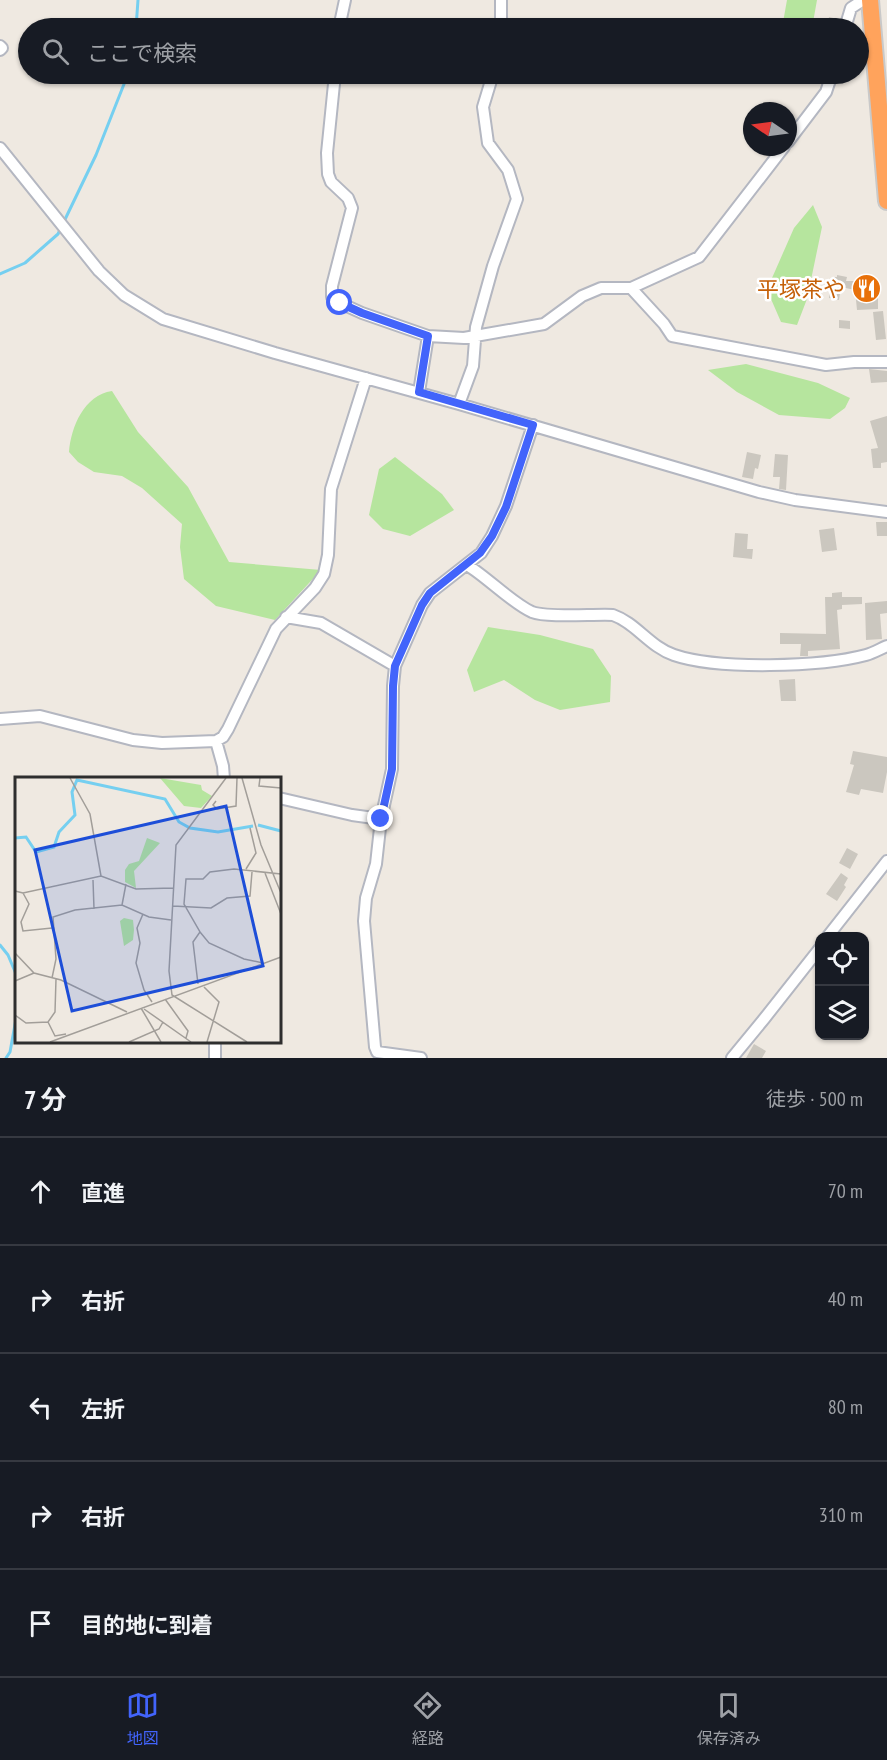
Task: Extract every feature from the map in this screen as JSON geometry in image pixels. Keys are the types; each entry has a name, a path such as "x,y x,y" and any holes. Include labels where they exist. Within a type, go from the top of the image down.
{"highway":[{"path":"870,0 887,201"}],"street":[{"path":"341,18 345,0"},
{"path":"501,0 501,18"},
{"path":"848,18 851,8 863,0"},
{"path":"334,84 327,153 328,174 331,182 348,198 352,208 332,286 332,297 362,313 428,336 464,338 544,324 582,296 601,288 631,288 699,257 777,156"},
{"path":"459,404 472,366 476,327 493,266 517,199 508,170 488,143 483,106 491,84"},
{"path":"797,130 826,92 829,84"},
{"path":"0,148 99,271 118,289 163,319 759,492 795,500 887,512"},
{"path":"631,288 672,336 826,365 887,362"},
{"path":"419,392 428,336"},
{"path":"0,719 40,716 133,740 162,743 216,741 223,736 276,628 315,588 324,574 328,555 331,489 366,378"},
{"path":"421,1058 377,1052 374,1042 364,921 366,898 376,864 381,819 392,769 395,666 422,605 430,593 480,553 500,521 533,425"},
{"path":"467,565 533,613 613,615 656,647 675,655 714,662 807,664 866,655 887,646"},
{"path":"286,617 321,623 395,666"},
{"path":"216,741 224,777"},
{"path":"280,798 352,815 381,819"},
{"path":"831,932 887,861"},
{"path":"732,1058 815,953"}],"green space":[{"path":"787,0 817,0 814,18 784,18"},
{"path":"813,205 822,227 807,299 797,325 781,322 771,299 772,278 794,228"},
{"path":"746,364 818,383 850,398 845,408 830,419 779,415 737,392 708,370"},
{"path":"112,391 138,432 188,487 229,562 321,570 275,620 216,606 184,579 180,547 182,524 142,488 122,476 94,472 78,462 69,452 76,423 87,405 102,394"},
{"path":"395,457 442,494 454,510 410,536 383,529 369,515 379,469"},
{"path":"488,627 540,635 593,649 611,676 610,702 560,710 535,700 504,680 474,692 467,670"}],"building":[{"path":"837,275 847,277 846,281 878,281 878,309 857,310 855,290 841,287 839,300 829,298 831,285 829,281"},
{"path":"883,311 886,339 876,340 873,312"},
{"path":"839,320 850,321 850,329 839,328"},
{"path":"869,369 887,371 887,382 871,383"},
{"path":"887,416 887,462 881,463 881,468 873,468 871,449 878,448 870,421"},
{"path":"747,452 761,455 753,479 742,477"},
{"path":"775,454 788,455 786,490 779,489 780,477 773,477"},
{"path":"876,522 887,522 887,536 877,536"},
{"path":"834,528 837,550 822,552 819,530"},
{"path":"735,533 748,534 747,549 753,549 752,559 733,557"},
{"path":"842,592 842,597 862,597 862,604 842,605 842,609 837,610 840,649 808,651 808,656 800,656 801,644 780,644 780,633 826,634 825,597 832,597 832,593"},
{"path":"887,601 887,613 880,614 882,639 866,640 865,603"},
{"path":"795,679 796,701 781,701 779,680"},
{"path":"853,751 887,757 883,793 861,789 859,795 846,792 854,765 850,764"},
{"path":"847,848 858,854 850,869 839,863"},
{"path":"841,873 848,878 844,885 846,887 837,901 826,894"},
{"path":"754,1044 766,1051 762,1058 746,1058"}],"waterway":[{"path":"137,18 138,0"},
{"path":"0,274 25,263 58,234 96,155 124,84"},
{"path":"0,945 8,955 15,972"},
{"path":"6,1058 10,1052 15,1024"}],"place":[{"name":"平塚茶や","path":"866,289"}],"route":[{"path":"340,303 428,336 419,392 533,425 506,507 492,536 480,553 467,565 430,593 422,605 395,666 392,769 381,819"}]}
